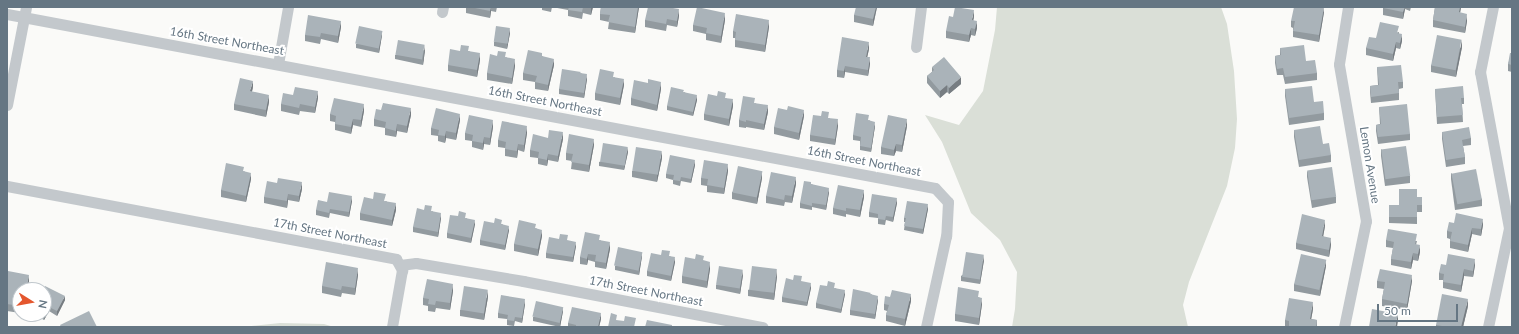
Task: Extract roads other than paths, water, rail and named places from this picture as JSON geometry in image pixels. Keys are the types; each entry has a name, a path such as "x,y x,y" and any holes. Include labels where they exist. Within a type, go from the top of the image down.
{"street":[{"path":"278,64 288,7"},
{"path":"916,47 921,7"},
{"name":"Lemon Avenue","path":"1344,327 1366,221 1340,64 1348,7"},
{"path":"1488,327 1509,228 1480,72 1493,7"},
{"path":"7,105 25,12"},
{"name":"16th Street Northeast","path":"7,14 25,12 278,64 935,188 948,202 946,236 926,327"},
{"name":"17th Street Northeast","path":"7,186 377,255 396,259 400,266 416,263 763,327"},
{"path":"392,327 401,282 400,266"}]}
